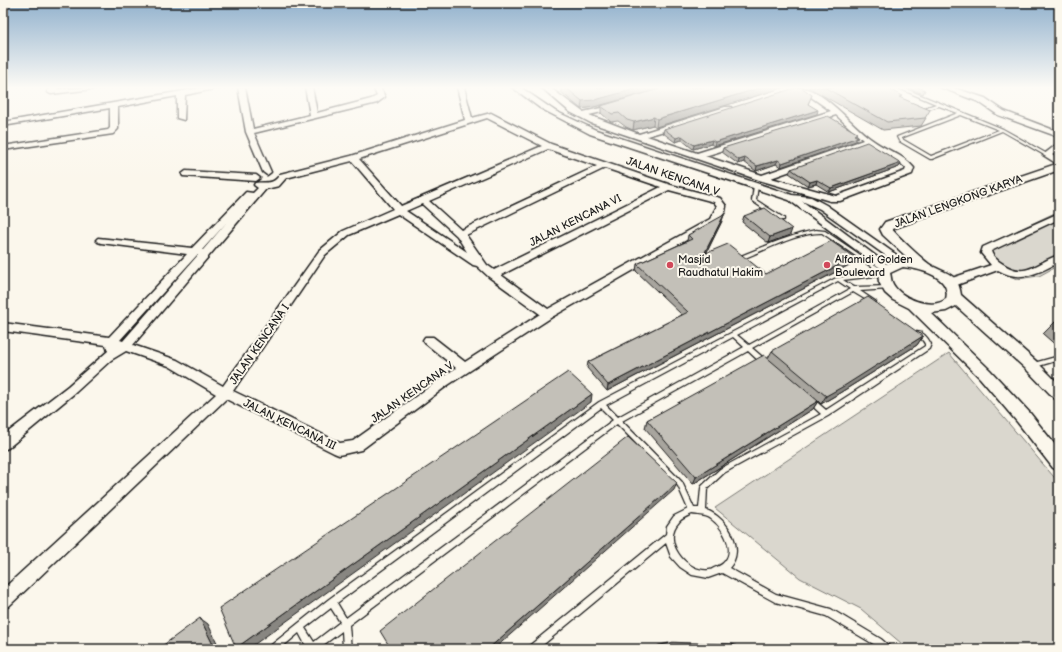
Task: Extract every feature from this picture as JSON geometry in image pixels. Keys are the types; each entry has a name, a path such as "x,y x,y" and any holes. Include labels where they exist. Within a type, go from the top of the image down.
{"street":[{"path":"3,124 41,117"},
{"path":"3,148 110,132 114,129 114,117"},
{"path":"247,117 250,132 267,172"},
{"path":"250,132 308,117"},
{"name":"JALAN KENCANA V","path":"259,183 277,184 283,178 354,158 477,117"},
{"name":"JALAN KENCANA V","path":"347,449 356,446 465,369 548,314 713,221 720,212 722,206 717,200 668,187 548,146 495,117"},
{"path":"560,117 593,132 791,198 809,200 823,206 903,263 924,266 943,276 952,290 1032,366 1059,394"},
{"path":"588,117 696,156 762,178 830,198 837,199 909,172 907,165 868,141 843,117"},
{"path":"637,136 701,117"},
{"path":"696,156 820,117"},
{"path":"1013,117 1059,135"},
{"path":"762,178 868,141"},
{"name":"JALAN KENCANA I","path":"3,600 225,393 322,253 331,244 346,233 548,146"},
{"path":"1044,153 1059,147"},
{"path":"1044,153 1059,164"},
{"path":"354,158 400,210 548,314"},
{"name":"JALAN LENGKONG KARYA","path":"924,266 887,232 886,229 889,225 1059,164"},
{"path":"460,234 605,165"},
{"path":"267,172 278,172 283,178"},
{"path":"3,444 72,389 107,357 125,346 206,253 267,172"},
{"path":"186,174 259,183"},
{"path":"107,357 112,342 259,183"},
{"name":"JALAN KENCANA VI","path":"492,275 668,187"},
{"path":"791,198 835,230 886,271"},
{"path":"423,200 460,234 483,267"},
{"path":"1059,216 986,250 989,257 999,266 1009,271 1024,274 1059,258"},
{"path":"835,230 849,225"},
{"path":"101,240 206,253"},
{"path":"903,263 886,271 884,278 888,288 897,296 914,305 985,374 1024,418 1059,464"},
{"path":"952,290 999,266"},
{"path":"914,305 937,308 946,306 952,302 952,290"},
{"name":"JALAN KENCANA III","path":"3,327 112,342 173,363 225,393 339,449 347,449"},
{"path":"429,340 465,369"}],"lane":[{"path":"950,117 899,137 900,140 931,158 1002,130"},
{"path":"972,117 1002,130 1044,153"},
{"path":"756,186 754,200 782,219"},
{"path":"740,258 802,234 818,230 886,271"},
{"path":"273,649 332,602 601,404 838,279 886,271"},
{"path":"838,279 878,306"},
{"path":"300,627 312,649 617,420 854,289 888,288"},
{"path":"702,512 704,488 722,471 826,414 927,347 928,344 926,339 914,331"},
{"path":"733,334 772,368"},
{"path":"1032,366 1059,358"},
{"path":"808,398 826,414"},
{"path":"601,404 682,486 692,511"},
{"path":"692,511 702,512 712,516 728,531 732,542 732,552 729,561 723,569 714,573 704,574 688,568 675,557 670,548 668,538 670,528 675,519 682,514 692,511"},
{"path":"532,649 668,538"},
{"path":"723,569 775,598 828,612 878,642 886,649"},
{"path":"332,602 345,623 347,649"},
{"path":"662,649 673,647 732,649"}],"shaded area":[{"path":"1059,211 1059,265 1039,276 1017,279 1000,272 987,262 982,247"},
{"path":"949,353 1059,483 1059,649 908,649 861,609 800,578 715,508"}],"building":[{"path":"624,117 652,117 634,122"},
{"path":"701,117 794,117 715,142 712,140 694,145 682,136 676,138 664,129"},
{"path":"823,117 830,117 857,133 854,135 858,137 782,163 778,160 757,166 745,158 739,160 723,148"},
{"path":"879,117 925,117 925,118 887,122"},
{"path":"867,142 901,163 831,188 817,180 810,182 791,169"},
{"path":"765,208 792,229 770,237 744,216"},
{"path":"724,215 704,254 728,244 766,274 831,241 854,257 608,385 588,362 688,312 637,264 692,239 688,235"},
{"path":"868,297 923,336 826,396 772,351"},
{"path":"764,355 818,401 696,477 647,420"},
{"path":"568,372 592,394 236,648 219,608"},
{"path":"628,437 677,483 488,649 391,649 380,631"},
{"path":"200,618 215,649 158,649"}],"place":[{"name":"Masjid Raudhatul Hakim","path":"670,265"},
{"name":"Alfamidi Golden Boulevard","path":"827,265"}]}
